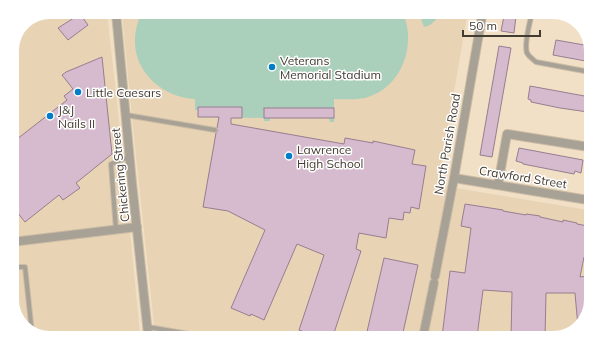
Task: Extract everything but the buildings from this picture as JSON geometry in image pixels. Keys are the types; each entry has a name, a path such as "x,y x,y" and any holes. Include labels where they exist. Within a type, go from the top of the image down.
{"street":[{"name":"Chickering Street","path":"117,19 148,330"},
{"name":"North Parish Road","path":"424,331 454,178 481,19"},
{"path":"498,184 507,134 584,146"},
{"name":"Crawford Street","path":"454,178 584,199"},
{"path":"19,241 137,227"}],"lane":[{"path":"531,19 527,37 527,52 531,58 536,62 584,71"},
{"path":"126,115 215,130"},
{"path":"116,230 111,164 130,157"},
{"path":"19,267 25,267 31,324"}],"shaded area":[{"path":"46,19 108,19 140,331 50,331 35,327 28,322 23,315 19,302 19,48 25,31 35,23"},
{"name":"Lawrence High School","path":"123,19 466,19 438,185 584,209 583,308 575,322 561,330 553,331 155,331"}],"green space":[{"name":"Veterans Memorial Stadium","path":"139,19 405,19 408,40 402,65 396,76 378,93 365,98 334,99 334,122 330,122 329,118 270,118 270,121 264,121 264,118 198,117 198,110 195,110 195,99 183,98 162,89 145,73 136,52 136,29"},
{"path":"421,19 437,19 430,25 424,27"}],"place":[{"name":"Veterans Memorial Stadium","path":"272,67"},
{"name":"Little Caesars","path":"78,92"},
{"name":"J&J Nails II","path":"50,116"},
{"name":"Lawrence High School","path":"289,156"}]}
